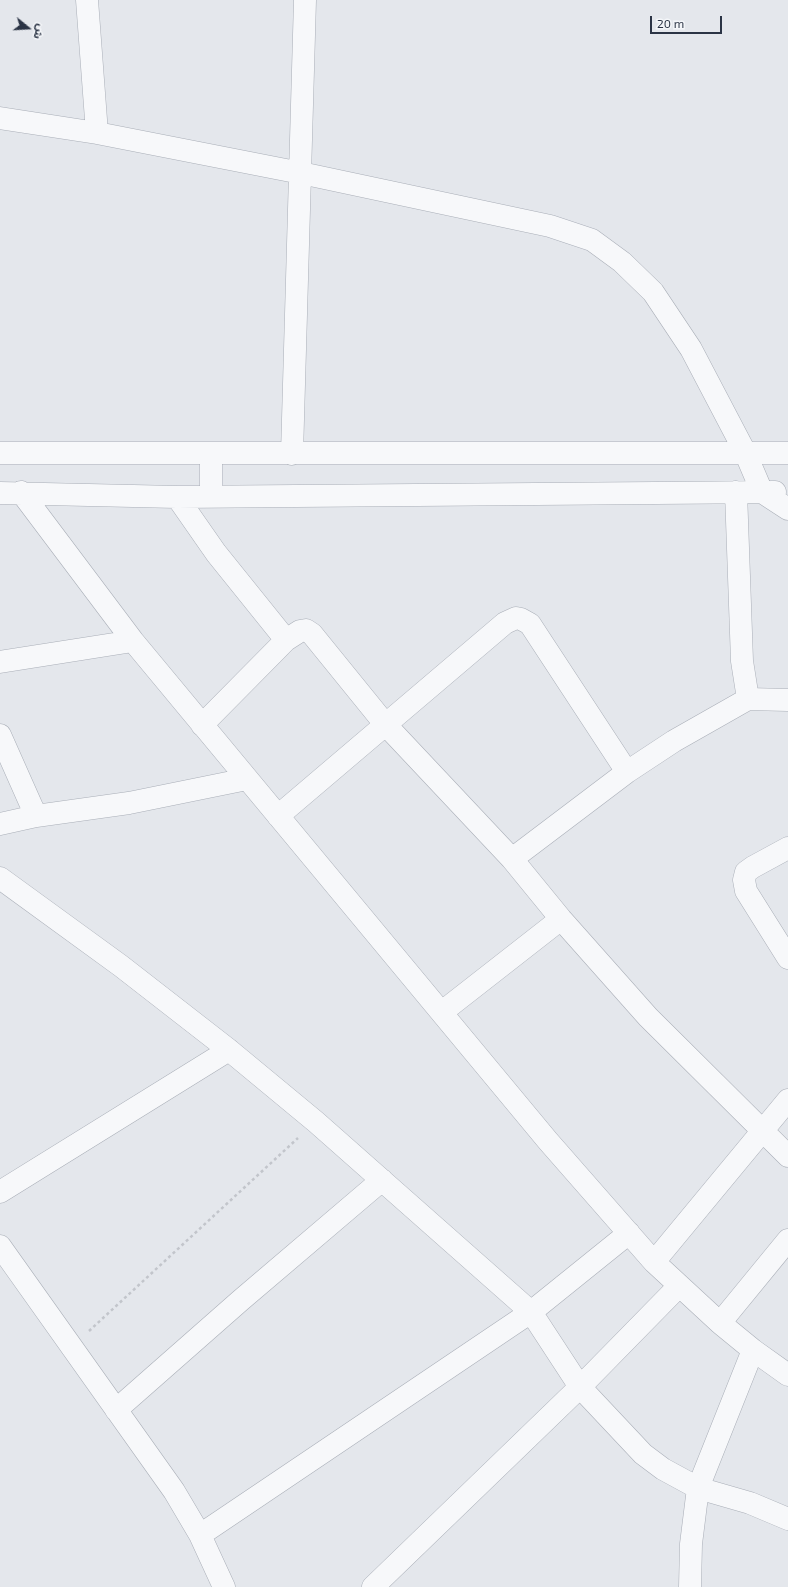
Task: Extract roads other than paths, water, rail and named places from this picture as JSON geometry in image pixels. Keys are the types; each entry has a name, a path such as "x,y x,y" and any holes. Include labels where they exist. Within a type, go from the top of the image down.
{"street":[{"path":"87,0 97,133"},
{"path":"292,454 305,0"},
{"path":"0,118 97,133 301,172 550,226 592,240 622,262 653,292 691,349 745,452 762,492 788,508"},
{"path":"0,454 788,453"},
{"path":"211,495 212,454"},
{"path":"10,492 177,496 736,492 788,493"},
{"path":"10,492 548,1141 654,1262 720,1323 753,1350 788,1375"},
{"path":"736,492 742,661 748,699"},
{"path":"177,496 216,553 286,640"},
{"path":"278,816 505,623 516,618 530,624 627,772"},
{"path":"202,725 286,640 300,631 306,630 312,634 385,724 512,859 560,919 648,1017 788,1156"},
{"path":"0,662 134,641"},
{"path":"512,859 627,772 674,741 748,699 788,700"},
{"path":"0,735 36,816"},
{"path":"0,824 36,816 129,803 247,779"},
{"path":"788,848 746,872 744,880 746,891 788,958"},
{"path":"0,878 122,966 229,1050 316,1122 531,1312 580,1387 643,1454 663,1469 698,1488 750,1503 788,1519"},
{"path":"442,1012 560,919"},
{"path":"0,1192 229,1050"},
{"path":"654,1262 788,1100"},
{"path":"116,1410 240,1300 382,1180"},
{"path":"200,1535 531,1312 629,1233"},
{"path":"720,1323 788,1240"},
{"path":"0,1246 16,1271 163,1474 200,1535 224,1587"},
{"path":"373,1587 580,1387 679,1286"},
{"path":"690,1587 691,1544 698,1488 753,1350"}]}
